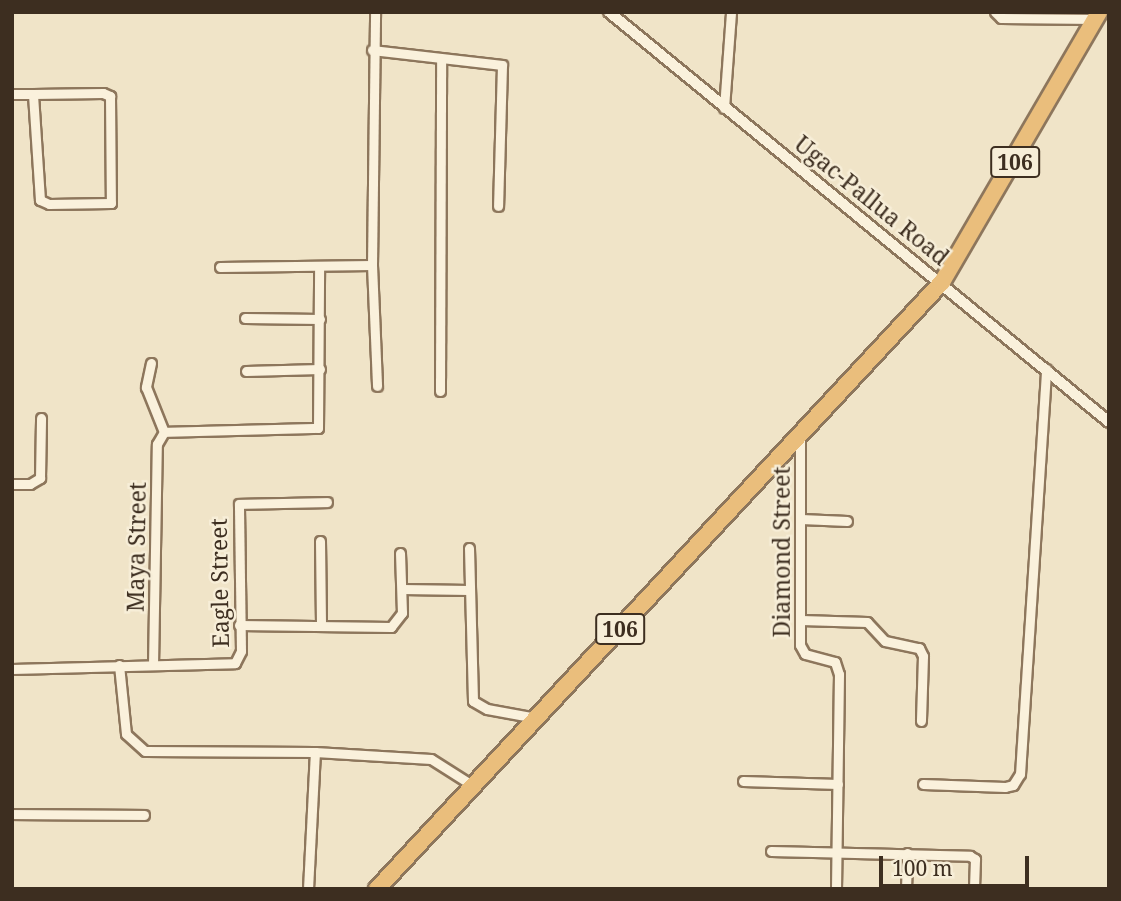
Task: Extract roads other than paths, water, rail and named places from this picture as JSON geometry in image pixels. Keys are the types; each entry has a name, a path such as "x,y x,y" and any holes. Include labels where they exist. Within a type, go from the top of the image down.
{"highway":[{"name":"106","path":"377,889 942,282 1100,16"}],"street":[{"path":"375,12 372,50 372,265 377,386"},
{"name":"Ugac-Pallua Road","path":"609,12 724,108 942,282 1109,422"},
{"path":"724,108 731,12"},
{"path":"995,12 1001,18 1100,16"},
{"path":"372,50 492,62 505,69 498,206"},
{"path":"440,391 441,59"},
{"path":"12,94 33,94 110,96 111,203 49,204 40,200 33,94"},
{"path":"220,267 372,265"},
{"path":"151,363 146,387 164,432 318,428 319,267"},
{"path":"245,318 320,319"},
{"path":"246,371 320,369"},
{"path":"923,784 1005,787 1013,785 1020,774 1046,369"},
{"path":"12,484 30,484 40,478 41,418"},
{"name":"Maya Street","path":"153,665 158,444 164,432"},
{"name":"Diamond Street","path":"800,437 801,650 829,658 838,668 836,889"},
{"name":"Eagle Street","path":"153,665 234,663 241,655 239,504 327,502"},
{"path":"802,519 847,521"},
{"path":"320,541 321,626"},
{"path":"470,548 473,701 478,707 536,718"},
{"path":"239,625 391,627 400,621 400,553"},
{"path":"402,589 469,590"},
{"path":"801,620 867,622 885,641 919,648 923,656 921,721"},
{"path":"12,669 153,665"},
{"path":"119,666 126,734 145,751 315,752 430,759 472,785"},
{"path":"308,889 315,752"},
{"path":"743,781 838,784"},
{"path":"12,814 144,815"},
{"path":"771,850 906,853 975,859 974,889"},
{"path":"906,853 906,889"}]}
